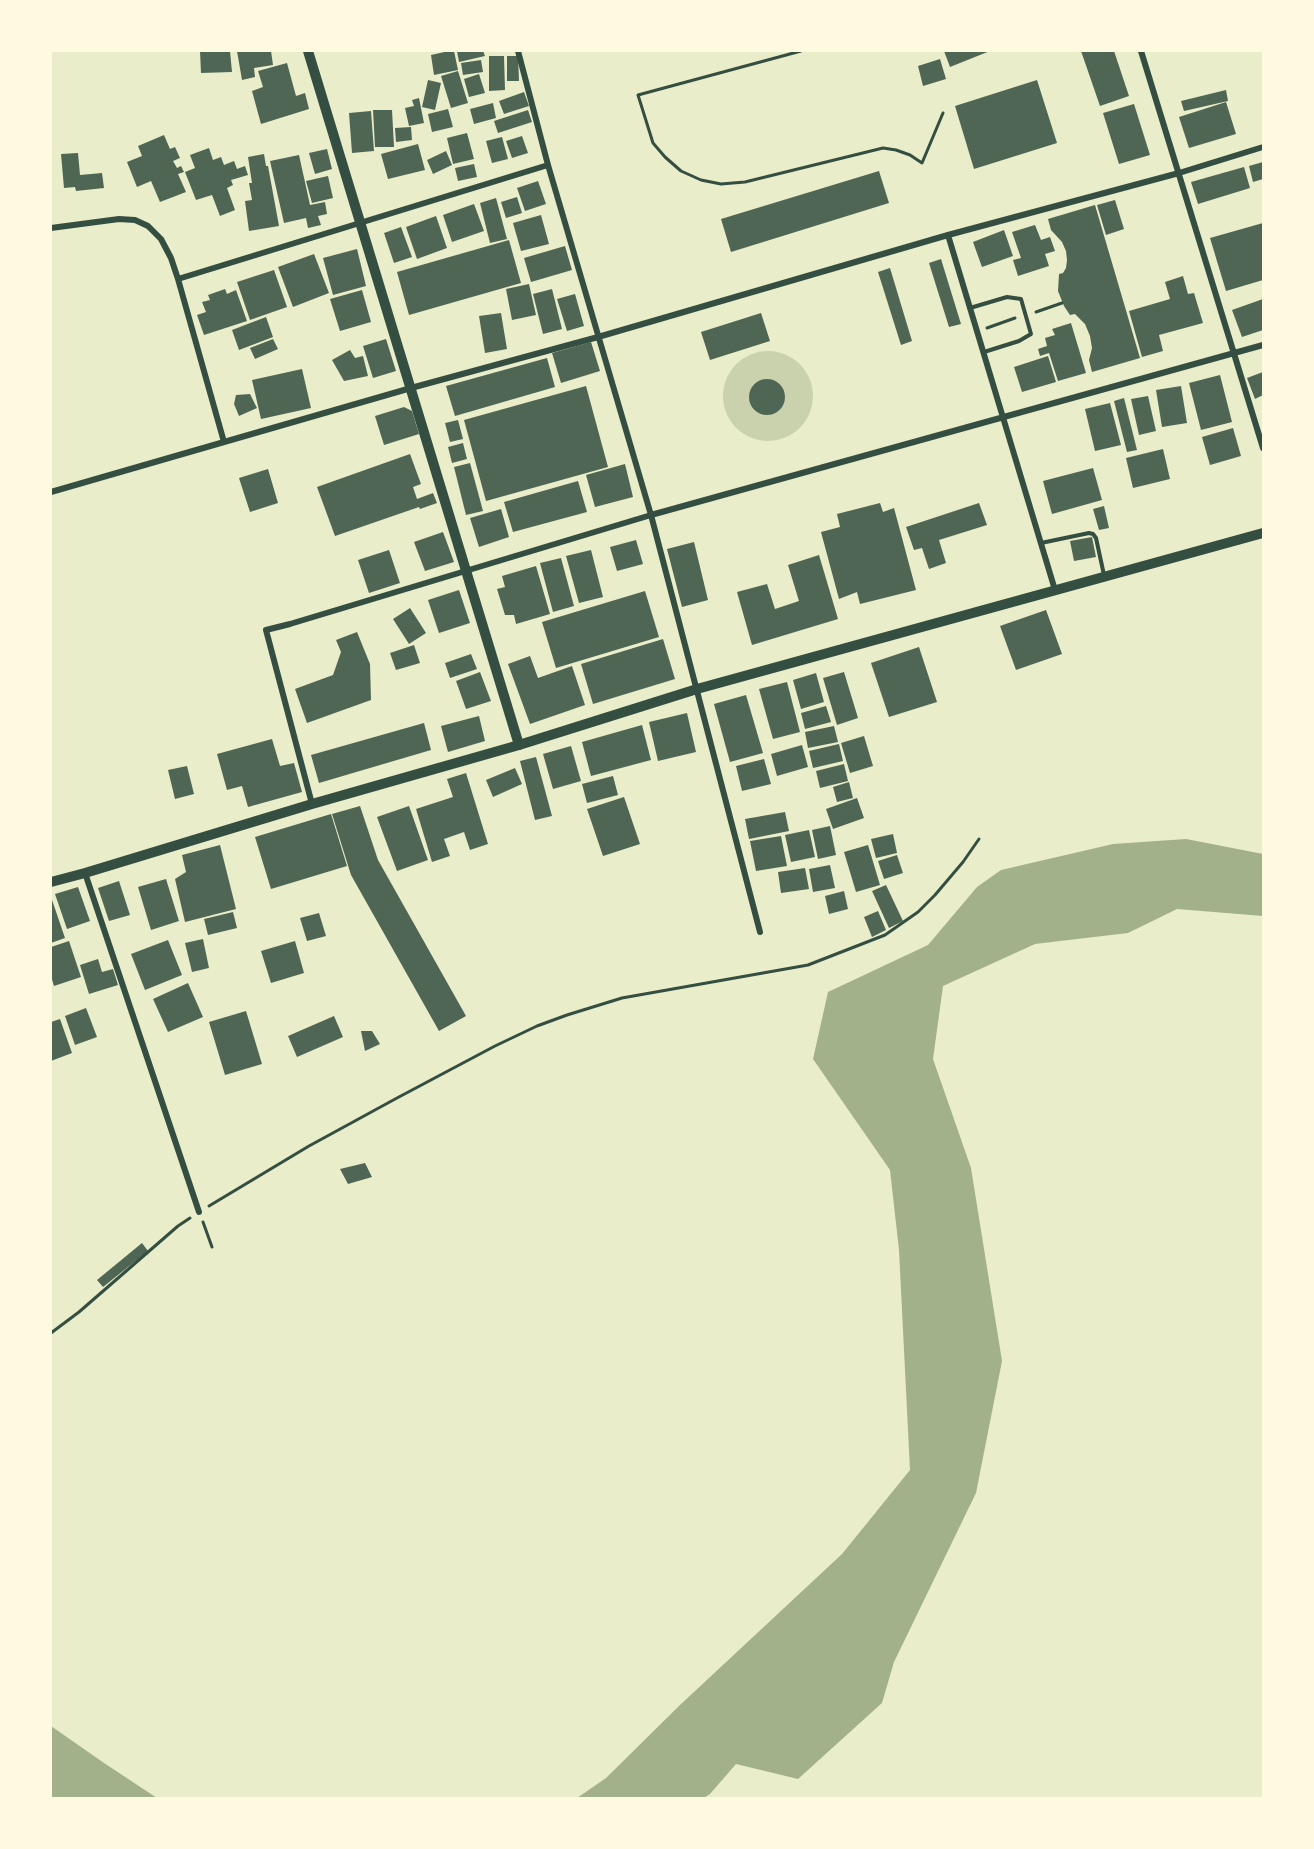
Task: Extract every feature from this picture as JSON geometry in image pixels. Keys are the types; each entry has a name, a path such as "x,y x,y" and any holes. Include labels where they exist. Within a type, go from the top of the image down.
{"main road":[{"path":"308,51 519,745"},
{"path":"51,882 519,745 697,689 1263,533"}],"street":[{"path":"518,51 548,165 651,515 760,932"},
{"path":"1141,51 1263,448"},
{"path":"51,492 948,236 1179,173 1263,147"},
{"path":"178,279 548,165"},
{"path":"51,228 119,219 135,220 148,226 161,238 178,279 224,442"},
{"path":"948,236 1055,590"},
{"path":"312,804 266,630 651,515 1263,345"},
{"path":"85,873 199,1212"}],"lane":[{"path":"970,308 1007,297 1021,299 1030,334 1019,341 984,352"},
{"path":"1041,543 1093,534 1096,538 1104,576"}],"path":[{"path":"801,51 638,95 653,142 681,171 701,180 721,183 745,182 883,148 910,155 922,163 942,113"},
{"path":"51,1333 79,1312 178,1226 199,1212 348,1125 495,1046 537,1026 622,998 808,965 885,935 909,919 935,895 979,839"},
{"path":"199,1212 212,1247"}],"shaded area":[{"path":"768,351 785,355 800,364 809,379 813,396 809,413 800,428 785,437 768,441 751,437 736,428 727,413 723,396 727,379 736,364 751,355"},
{"path":"1186,839 1263,854 1263,916 1177,909 1128,933 1035,944 943,986 933,1059 971,1168 1002,1361 976,1493 894,1662 882,1703 798,1779 736,1764 704,1798 577,1798 606,1778 680,1705 842,1554 910,1470 899,1250 890,1170 813,1059 828,992 928,945 977,887 1001,870 1113,844"},
{"path":"51,1726 104,1763 157,1798 51,1798"}],"building":[{"path":"200,51 230,51 232,72 201,73"},
{"path":"237,51 271,51 273,65 254,68 255,77 242,80"},
{"path":"454,51 458,70 434,75 431,55"},
{"path":"457,51 483,51 485,56 459,62"},
{"path":"944,51 990,51 950,67"},
{"path":"1081,51 1114,51 1129,96 1100,106"},
{"path":"489,56 504,56 505,90 489,91"},
{"path":"507,56 518,56 519,81 507,81"},
{"path":"940,59 946,79 923,86 918,66"},
{"path":"481,60 483,72 463,75 461,63"},
{"path":"287,63 296,96 305,93 309,109 261,124 252,91 263,87 258,71"},
{"path":"458,71 468,103 451,108 441,76"},
{"path":"479,74 485,93 469,97 464,79"},
{"path":"428,80 441,83 435,110 422,107"},
{"path":"1037,80 1057,143 974,169 955,106"},
{"path":"1226,90 1228,101 1184,111 1181,101"},
{"path":"524,92 529,106 504,114 499,101"},
{"path":"419,98 424,123 409,126 405,108 414,106 412,100"},
{"path":"1226,102 1236,134 1189,148 1179,117"},
{"path":"493,103 496,118 474,124 470,109"},
{"path":"1134,104 1150,155 1119,164 1103,113"},
{"path":"448,109 453,127 432,132 428,114"},
{"path":"373,110 392,110 394,147 375,147"},
{"path":"528,110 532,122 498,133 494,121"},
{"path":"371,111 374,151 352,153 349,113"},
{"path":"411,127 412,140 396,142 395,128"},
{"path":"467,133 474,159 453,164 447,138"},
{"path":"164,135 170,149 175,147 180,158 173,161 177,168 181,166 184,172 178,174 186,192 160,202 151,181 137,187 127,162 142,156 138,146"},
{"path":"522,136 528,153 512,158 506,141"},
{"path":"502,137 508,159 492,163 486,141"},
{"path":"418,144 425,170 388,179 381,154"},
{"path":"209,148 213,160 221,157 224,165 234,161 237,169 245,166 248,175 231,180 233,185 227,188 235,210 220,216 212,195 196,200 185,172 195,168 190,155"},
{"path":"327,149 332,169 315,174 309,153"},
{"path":"446,151 452,165 433,174 427,160"},
{"path":"78,153 80,175 102,173 104,188 76,191 75,187 64,188 61,154"},
{"path":"264,154 279,226 249,231 245,201 252,200 249,183 252,183 248,157"},
{"path":"299,155 310,205 325,202 327,214 318,216 321,225 308,228 306,218 284,223 270,161"},
{"path":"1263,162 1263,179 1253,182 1249,166"},
{"path":"474,164 477,177 458,181 455,168"},
{"path":"1244,167 1250,188 1198,204 1191,182"},
{"path":"879,171 889,203 731,252 721,219"},
{"path":"328,176 333,198 312,203 306,181"},
{"path":"538,181 546,204 525,211 517,188"},
{"path":"517,197 522,213 506,218 501,202"},
{"path":"496,198 507,239 490,243 480,203"},
{"path":"1115,200 1124,229 1106,235 1097,205"},
{"path":"474,204 484,231 452,242 443,215"},
{"path":"1095,205 1140,358 1092,372 1089,360 1092,348 1085,324 1075,314 1070,315 1058,291 1059,274 1063,273 1066,268 1066,251 1062,242 1051,230 1048,219"},
{"path":"541,215 549,244 521,251 513,223"},
{"path":"436,216 447,248 417,259 406,227"},
{"path":"1263,223 1263,280 1226,291 1210,238"},
{"path":"1035,225 1041,240 1050,237 1055,251 1045,254 1049,266 1018,276 1013,260 1021,258 1012,232"},
{"path":"401,227 412,257 394,263 384,233"},
{"path":"1004,230 1013,256 982,267 973,242"},
{"path":"509,240 521,283 409,315 397,272"},
{"path":"565,246 572,270 531,282 524,258"},
{"path":"357,249 366,286 333,295 323,258"},
{"path":"314,254 329,293 293,307 278,267"},
{"path":"941,259 961,324 949,327 929,263"},
{"path":"890,268 912,341 901,345 878,272"},
{"path":"274,270 287,307 250,320 237,282"},
{"path":"1183,276 1188,294 1194,293 1203,323 1159,335 1163,351 1142,357 1129,311 1170,299 1165,282"},
{"path":"529,284 536,315 512,320 506,289"},
{"path":"225,289 227,294 236,290 247,321 204,335 197,315 206,312 202,302 210,300 208,295"},
{"path":"552,289 562,329 543,334 533,294"},
{"path":"362,290 371,322 340,331 330,299"},
{"path":"575,294 584,326 567,331 557,299"},
{"path":"1263,299 1263,330 1242,337 1232,310"},
{"path":"501,313 507,349 485,353 479,316"},
{"path":"761,313 770,341 710,360 701,332"},
{"path":"266,317 273,337 239,350 232,330"},
{"path":"1071,323 1086,373 1058,381 1049,353 1040,356 1038,349 1047,346 1045,338 1055,335 1052,329"},
{"path":"273,339 278,349 255,359 250,348"},
{"path":"386,339 396,371 373,378 363,346"},
{"path":"591,342 600,371 561,383 552,353"},
{"path":"350,350 355,358 363,356 368,376 344,381 332,360"},
{"path":"1048,356 1056,382 1022,392 1014,367"},
{"path":"547,358 555,387 455,416 446,386"},
{"path":"302,369 311,408 261,419 252,380"},
{"path":"1263,372 1263,395 1255,399 1247,378"},
{"path":"1220,375 1232,422 1201,430 1189,383"},
{"path":"767,379 780,384 785,397 780,410 767,415 754,410 749,397 754,384"},
{"path":"586,386 608,467 486,501 464,420"},
{"path":"1181,386 1187,423 1162,427 1156,390"},
{"path":"250,394 257,408 239,416 234,404 236,395"},
{"path":"1148,396 1156,431 1139,435 1131,399"},
{"path":"1124,398 1137,450 1127,452 1114,401"},
{"path":"1110,403 1121,445 1095,451 1085,409"},
{"path":"404,407 412,411 419,434 384,445 375,416"},
{"path":"458,420 463,439 450,442 445,423"},
{"path":"1233,428 1241,456 1210,465 1202,437"},
{"path":"463,443 467,459 452,463 448,447"},
{"path":"1163,449 1170,479 1133,488 1126,458"},
{"path":"410,454 421,484 413,487 417,499 433,493 437,503 335,536 317,487"},
{"path":"470,463 483,511 466,515 454,467"},
{"path":"625,464 633,497 595,507 586,475"},
{"path":"1093,468 1102,500 1052,514 1043,481"},
{"path":"268,469 278,503 250,512 239,478"},
{"path":"578,481 587,512 513,532 504,502"},
{"path":"880,503 883,512 894,508 916,590 860,604 857,592 839,599 821,532 840,527 837,514"},
{"path":"979,503 987,525 939,540 946,563 929,569 922,548 914,550 906,527"},
{"path":"1104,506 1109,528 1099,530 1093,509"},
{"path":"501,509 509,537 479,547 470,518"},
{"path":"443,532 454,562 425,571 414,542"},
{"path":"1092,537 1096,557 1074,561 1070,541"},
{"path":"636,540 643,564 617,571 610,547"},
{"path":"694,542 708,600 682,607 667,549"},
{"path":"389,550 400,583 369,593 358,560"},
{"path":"591,550 603,597 579,603 566,556"},
{"path":"819,555 838,619 752,645 737,592 767,584 775,609 799,601 788,565"},
{"path":"561,558 574,606 553,612 540,563"},
{"path":"536,566 550,614 516,624 514,615 505,615 497,589 505,587 502,576"},
{"path":"459,590 470,623 439,633 428,600"},
{"path":"645,591 659,637 556,668 542,622"},
{"path":"410,608 426,633 409,644 393,619"},
{"path":"1046,610 1062,654 1016,670 1000,626"},
{"path":"357,632 370,664 371,700 307,723 295,689 333,675 341,652 336,640"},
{"path":"663,639 675,679 593,704 581,664"},
{"path":"414,645 420,663 396,670 390,653"},
{"path":"919,647 937,702 889,717 871,663"},
{"path":"471,654 477,669 450,678 445,663"},
{"path":"530,656 538,678 572,666 585,705 530,724 508,664"},
{"path":"480,672 491,701 466,709 456,681"},
{"path":"844,672 858,718 837,725 823,678"},
{"path":"816,673 824,702 801,709 793,680"},
{"path":"787,682 800,732 773,739 759,689"},
{"path":"746,695 763,753 730,762 714,704"},
{"path":"826,706 831,722 805,729 801,713"},
{"path":"687,713 696,752 658,761 649,722"},
{"path":"479,716 485,741 448,752 441,726"},
{"path":"424,723 431,750 319,783 311,755"},
{"path":"642,725 651,760 591,776 582,742"},
{"path":"834,726 838,742 808,748 805,732"},
{"path":"864,736 873,766 850,773 841,743"},
{"path":"272,739 280,766 294,763 302,792 248,807 242,786 227,790 217,754"},
{"path":"839,744 843,761 813,768 809,751"},
{"path":"802,745 808,767 777,776 771,754"},
{"path":"571,746 581,781 553,789 543,754"},
{"path":"536,757 552,816 535,820 520,761"},
{"path":"764,759 771,784 742,791 736,766"},
{"path":"844,764 848,781 820,788 816,771"},
{"path":"187,766 194,794 175,799 168,770"},
{"path":"515,768 522,784 493,797 486,780"},
{"path":"466,773 488,844 470,850 464,832 444,839 450,856 432,862 416,809 453,797 447,779"},
{"path":"613,776 618,795 587,803 582,784"},
{"path":"849,782 853,798 837,802 833,787"},
{"path":"624,797 640,844 603,856 587,809"},
{"path":"857,798 864,818 833,829 826,809"},
{"path":"360,806 378,860 466,1016 439,1031 351,875 332,814"},
{"path":"409,806 428,860 397,871 377,817"},
{"path":"785,812 789,831 749,839 745,819"},
{"path":"331,814 347,866 271,889 255,837"},
{"path":"830,826 836,855 818,859 812,830"},
{"path":"809,830 815,857 791,862 785,835"},
{"path":"893,834 897,853 876,858 871,839"},
{"path":"781,836 787,866 756,871 750,841"},
{"path":"220,845 236,909 185,922 175,879 186,872 182,855"},
{"path":"868,845 880,885 856,892 844,852"},
{"path":"897,855 903,873 884,879 878,861"},
{"path":"830,865 835,888 813,892 809,869"},
{"path":"805,868 809,889 781,893 778,872"},
{"path":"166,879 179,921 151,930 138,887"},
{"path":"119,881 130,915 109,921 98,888"},
{"path":"886,885 903,921 889,928 872,891"},
{"path":"78,887 90,921 67,929 55,894"},
{"path":"844,891 848,909 829,914 825,896"},
{"path":"51,897 65,938 51,943"},
{"path":"878,911 886,930 872,937 864,917"},
{"path":"233,912 237,928 208,935 204,919"},
{"path":"319,913 326,936 307,941 300,918"},
{"path":"203,939 209,968 192,972 185,943"},
{"path":"168,940 182,975 145,990 131,954"},
{"path":"69,941 81,977 54,986 51,976 51,947"},
{"path":"295,941 304,973 271,983 261,951"},
{"path":"98,959 102,972 113,969 118,985 89,994 80,965"},
{"path":"188,983 203,1017 168,1032 153,999"},
{"path":"86,1008 97,1037 75,1045 65,1016"},
{"path":"246,1011 262,1064 225,1075 209,1022"},
{"path":"334,1016 343,1037 297,1057 288,1036"},
{"path":"60,1019 72,1053 51,1061 51,1022"},
{"path":"361,1031 372,1031 380,1044 365,1051"},
{"path":"365,1163 372,1177 348,1184 340,1169"},
{"path":"142,1243 148,1251 103,1287 97,1280"}]}
